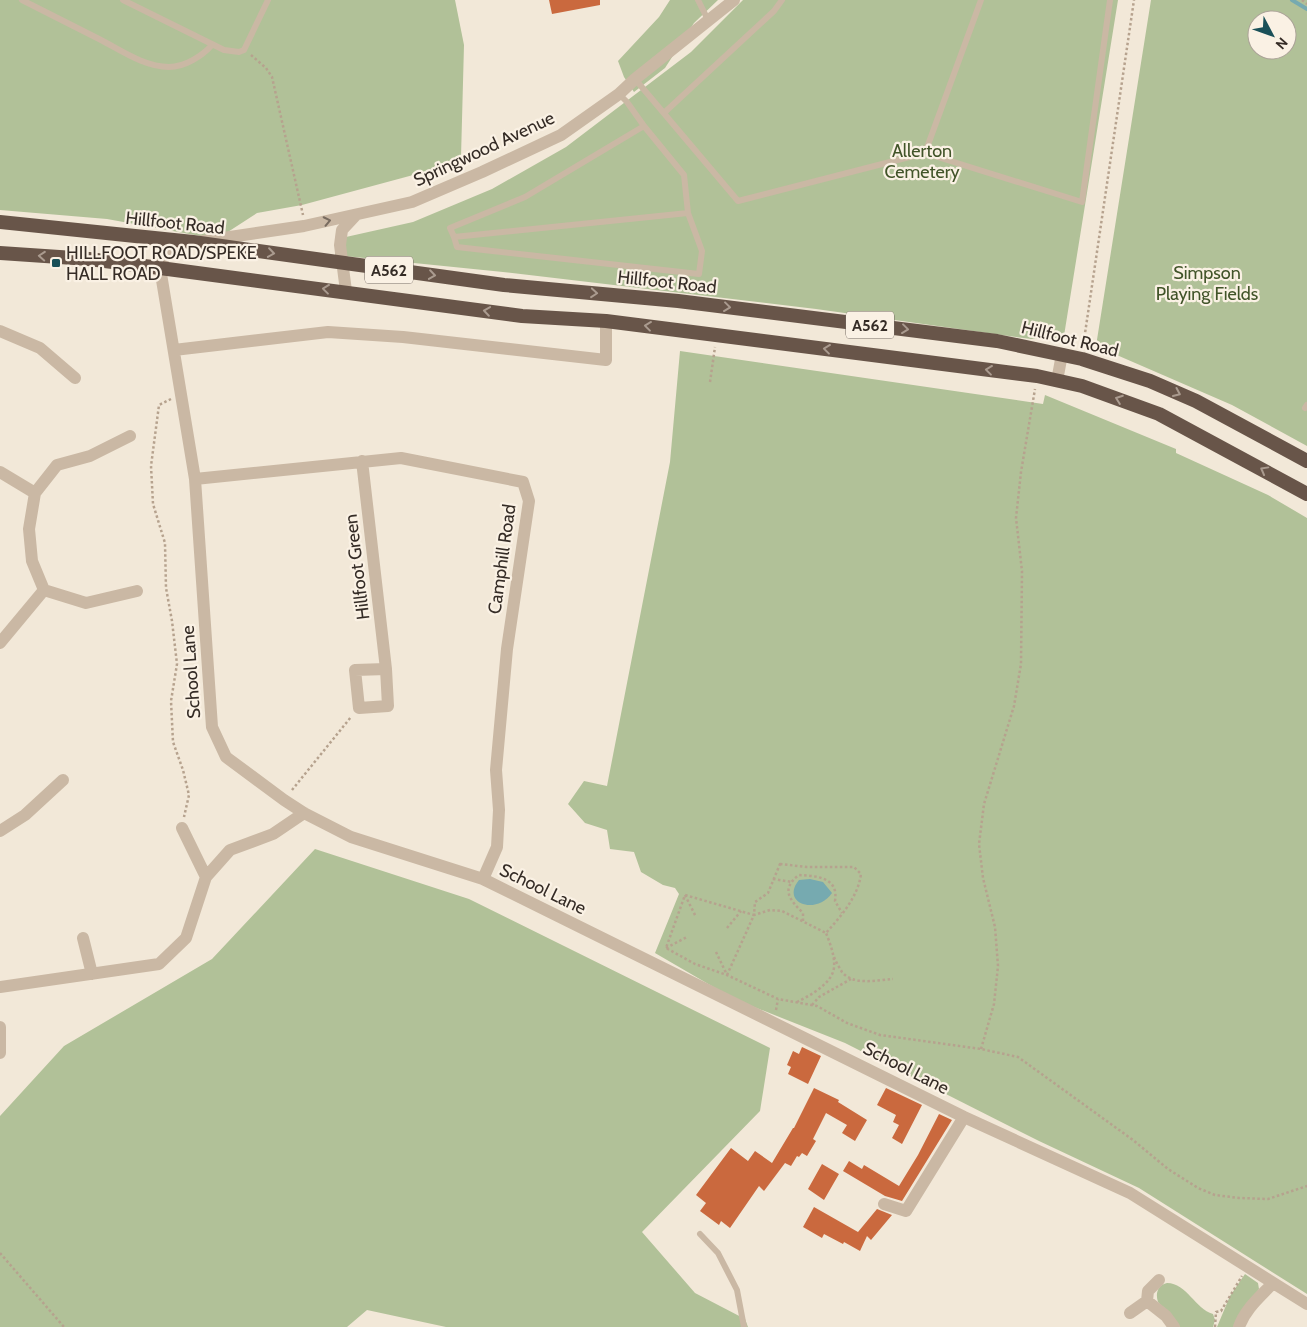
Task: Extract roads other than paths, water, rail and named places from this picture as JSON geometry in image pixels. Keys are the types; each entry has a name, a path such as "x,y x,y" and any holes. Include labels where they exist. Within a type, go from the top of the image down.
{"highway":[{"name":"Hillfoot Road","path":"0,222 193,242 504,285 678,301 987,340 1082,359 1150,381 1196,401 1307,461"},
{"name":"A562","path":"0,253 89,259 346,291 522,316 606,321 1037,376 1082,386 1159,414 1307,494"}],"street":[{"name":"Springwood Avenue","path":"193,242 304,226 412,202 482,172 561,135 619,94 734,0"},
{"path":"346,291 340,245 342,230 356,215"},
{"path":"160,268 170,241"},
{"name":"School Lane","path":"160,268 195,479 212,726 226,757 304,813 351,837 483,879 964,1117 1130,1193 1307,1304"},
{"path":"174,350 328,332 403,337 606,360 606,321"},
{"path":"0,330 40,348 75,378"},
{"path":"1057,380 1062,354"},
{"path":"44,590 32,561 29,529 35,493 57,465 90,456 130,436"},
{"name":"Camphill Road","path":"195,479 401,458 523,482 529,501 507,649 496,770 499,810 497,848 483,879"},
{"name":"Hillfoot Green","path":"362,461 386,669 388,706 359,708 355,670 386,669"},
{"path":"0,472 35,493"},
{"path":"44,590 86,603 137,591"},
{"path":"0,643 44,590"},
{"path":"0,831 25,815 63,780"},
{"path":"0,987 159,964 186,938 206,877 230,850 273,834 304,813"},
{"path":"182,828 206,877"},
{"path":"83,938 92,974"},
{"path":"0,1027 0,1053"},
{"path":"884,1204 906,1211 964,1117"},
{"path":"1130,1313 1147,1301 1148,1291 1159,1280"},
{"path":"1238,1327 1248,1310 1273,1283"},
{"path":"1147,1301 1166,1316 1174,1327"}],"lane":[{"path":"22,0 136,58 160,66 170,67 186,63 207,50 212,44"},
{"path":"123,0 232,52 244,50 268,0"},
{"path":"698,0 708,20"},
{"path":"665,112 774,11 782,0"},
{"path":"925,153 981,0"},
{"path":"635,79 665,112 738,201 925,153 1082,202 1110,0"},
{"path":"619,94 684,175 688,213 702,251 699,274 457,247 450,228 525,196 644,126"},
{"path":"454,237 688,213"},
{"path":"700,1234 718,1253 737,1290 744,1327"}],"water":[{"path":"810,879 823,882 832,893 825,900 817,904 802,904 794,895 794,888 799,880"}],"waterway":[{"path":"1292,0 1307,9"}],"place":[{"name":"HILLFOOT ROAD/SPEKE HALL ROAD","path":"56,263"}],"park label":[{"name":"Allerton Cemetery","path":"922,161"},
{"name":"Simpson Playing Fields","path":"1207,283"}]}
